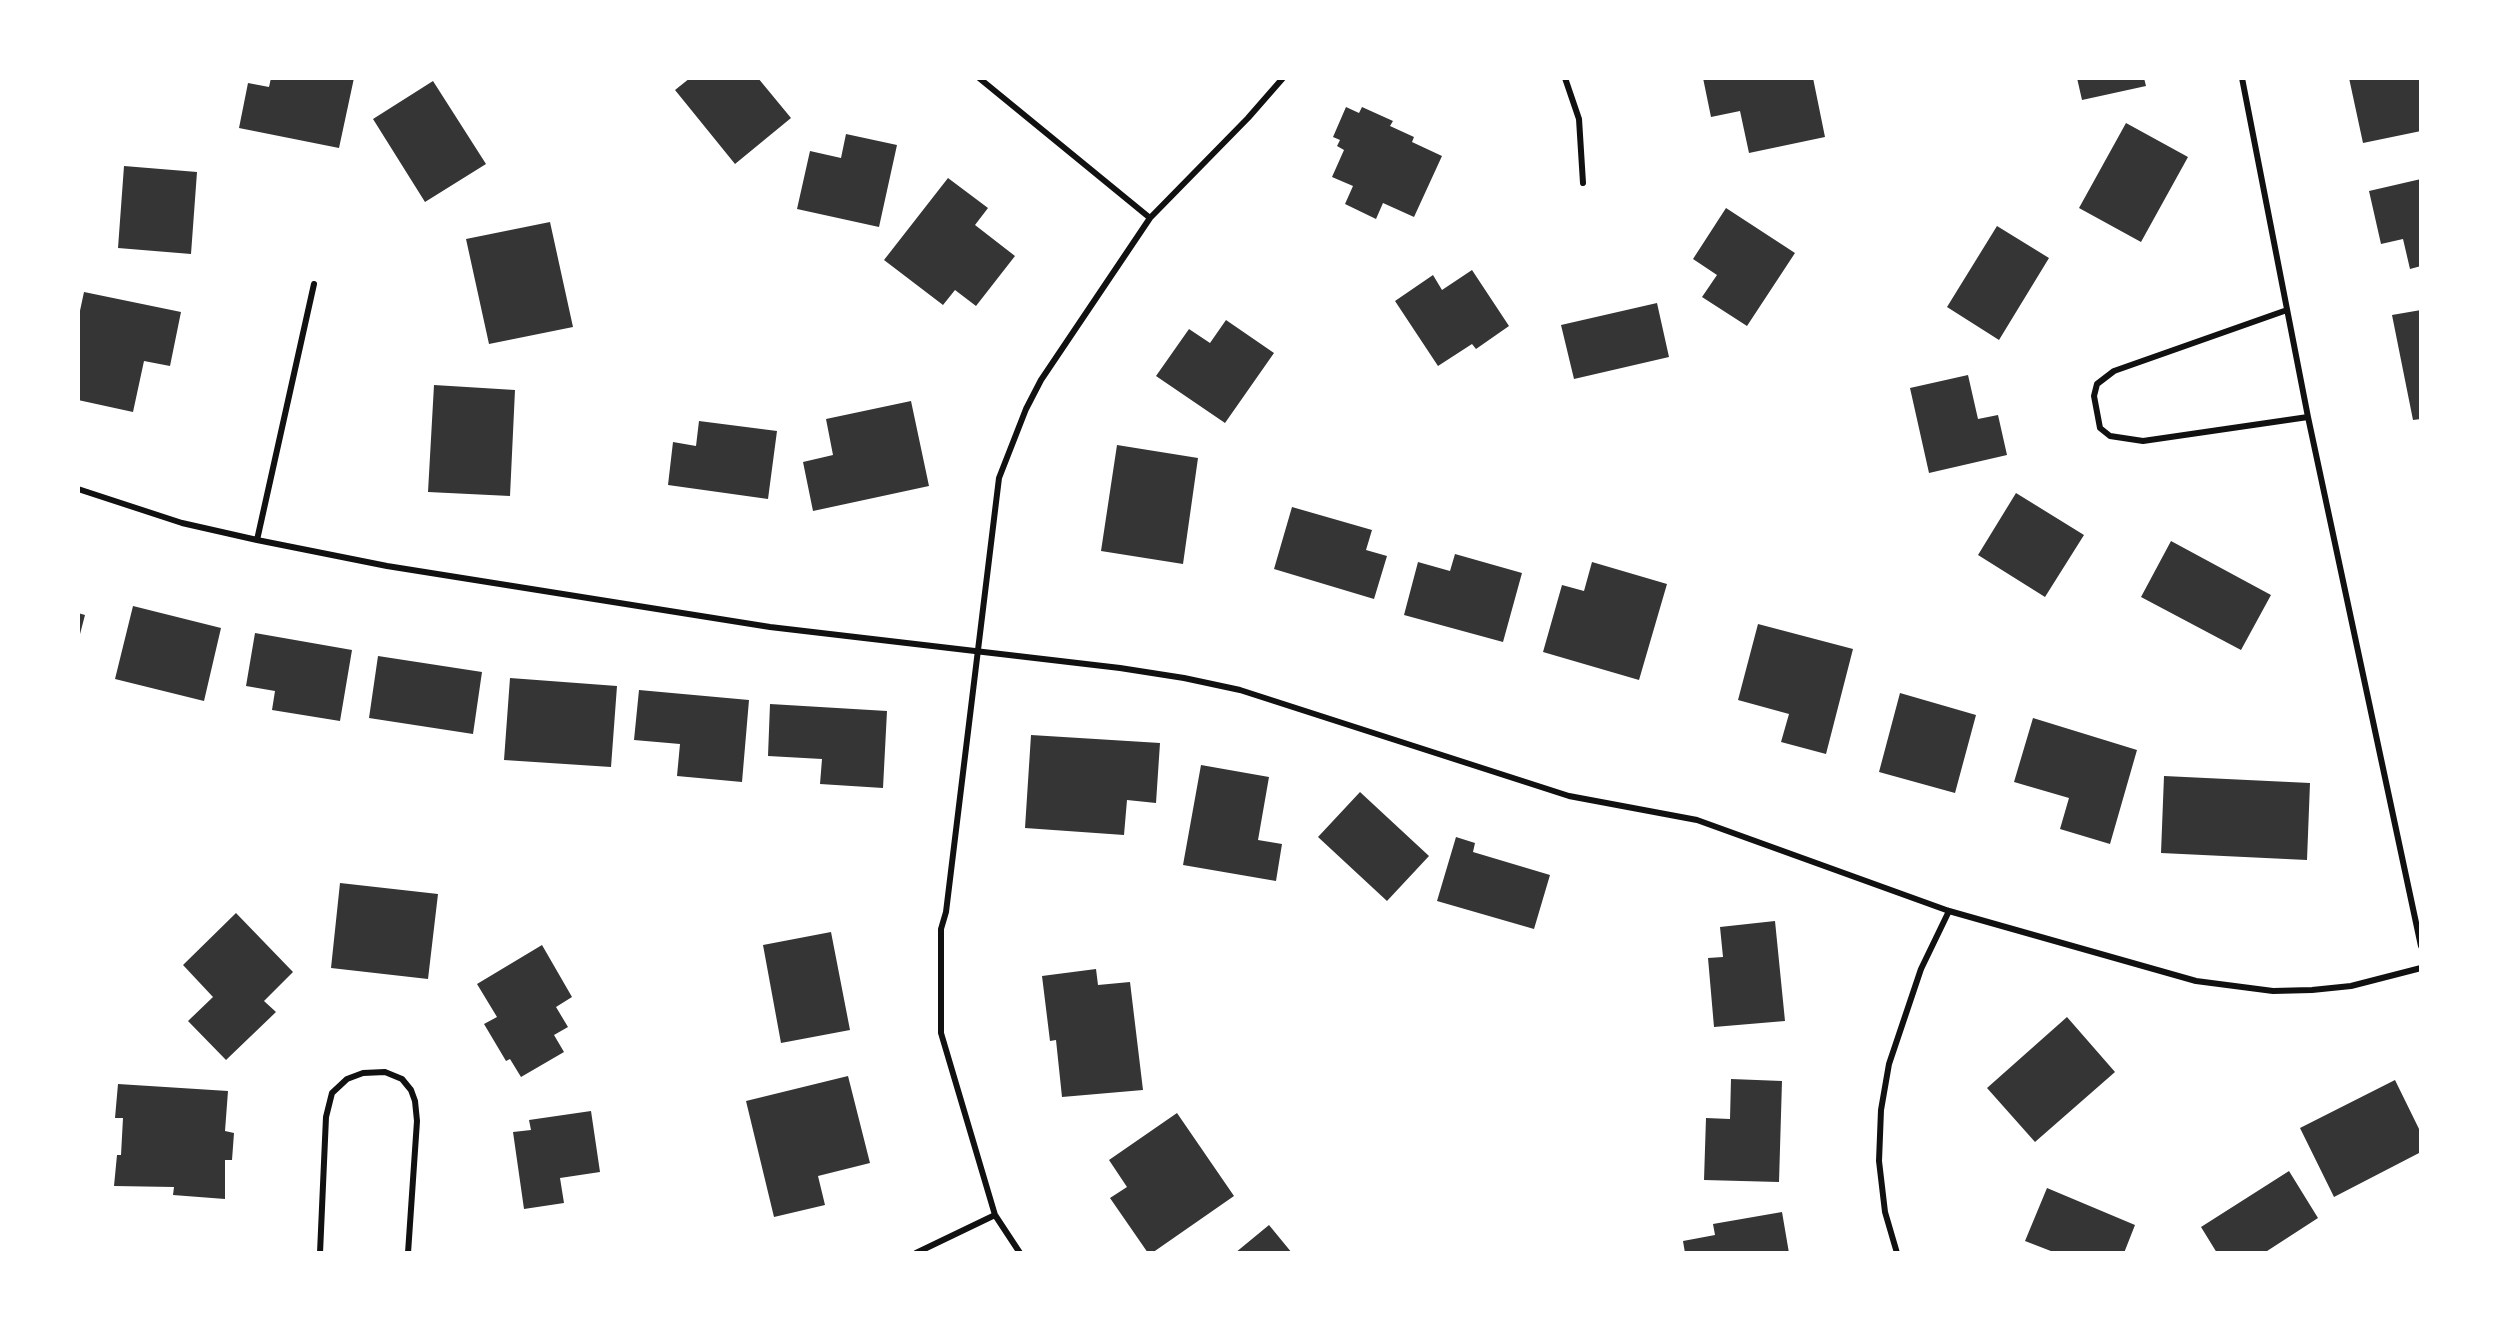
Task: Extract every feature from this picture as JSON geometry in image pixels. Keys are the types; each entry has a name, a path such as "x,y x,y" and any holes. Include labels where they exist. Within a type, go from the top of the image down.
{"street":[{"path":"979,78 1150,218"},
{"path":"1020,1253 995,1215 941,1034 941,929 946,912 976,651 999,478 1026,409 1041,380 1150,218 1248,118 1283,78"},
{"path":"1565,78 1579,119 1583,183"},
{"path":"2242,78 2308,417 2421,946"},
{"path":"258,540 314,284"},
{"path":"2287,310 2114,370 2097,384 2094,396 2100,428 2110,436 2143,441 2308,417"},
{"path":"78,489 182,523 387,566 758,625 1120,668 1240,690 1569,796 1697,820 1949,911 2196,981 2235,988 2273,991 2312,990 2351,986 2421,968"},
{"path":"1897,1253 1885,1212 1879,1161 1881,1110 1889,1064 1921,969 1949,911"},
{"path":"320,1253 326,1117 332,1093 347,1079 363,1073 385,1072 402,1079 411,1090 415,1101 417,1122 408,1253"},
{"path":"916,1253 995,1215"}],"building":[{"path":"271,78 354,78 339,148 239,128 248,83 269,87"},
{"path":"690,78 758,78 791,118 735,164 675,90"},
{"path":"1703,78 1813,78 1825,137 1749,153 1740,111 1711,117"},
{"path":"2077,78 2144,78 2146,86 2082,100"},
{"path":"2349,78 2421,78 2421,131 2363,143"},
{"path":"433,81 486,164 425,202 373,119"},
{"path":"1346,107 1359,113 1362,107 1393,121 1390,126 1414,137 1412,142 1442,156 1414,217 1383,203 1376,219 1345,204 1353,186 1332,177 1344,150 1337,146 1340,140 1333,137"},
{"path":"2126,123 2188,157 2141,242 2079,208"},
{"path":"846,134 897,145 879,227 797,209 810,151 841,158"},
{"path":"124,166 197,172 191,254 118,248"},
{"path":"948,178 988,208 975,225 1015,256 976,306 955,290 943,305 884,260"},
{"path":"2421,179 2421,266 2410,269 2403,239 2381,244 2369,191"},
{"path":"1726,208 1795,253 1747,326 1702,297 1717,275 1693,259"},
{"path":"550,222 573,327 489,344 466,239"},
{"path":"1997,226 2049,258 1999,340 1947,307"},
{"path":"1472,270 1509,326 1476,349 1472,344 1438,366 1395,301 1433,275 1442,290"},
{"path":"84,292 181,312 170,366 144,361 133,412 78,400 78,320"},
{"path":"1657,303 1669,357 1574,379 1561,325"},
{"path":"2421,310 2421,419 2413,420 2392,315"},
{"path":"1226,320 1274,353 1225,423 1156,376 1189,329 1210,343"},
{"path":"1968,375 1978,419 1998,415 2007,455 1929,473 1910,388"},
{"path":"434,385 515,390 510,496 428,492"},
{"path":"911,401 929,486 813,511 803,462 833,455 826,419"},
{"path":"699,421 777,431 768,499 668,485 673,442 696,446"},
{"path":"1117,445 1198,458 1183,564 1101,551"},
{"path":"2016,493 2084,535 2045,597 1978,555"},
{"path":"1292,507 1372,530 1366,550 1387,556 1374,599 1274,569"},
{"path":"2171,541 2271,595 2241,650 2141,597"},
{"path":"1455,554 1522,573 1503,642 1404,615 1418,562 1450,571"},
{"path":"1592,562 1667,584 1639,680 1543,652 1562,585 1584,591"},
{"path":"133,606 221,628 204,701 115,679"},
{"path":"78,613 85,615 79,638 78,638"},
{"path":"1758,624 1853,649 1826,754 1781,742 1789,714 1738,700"},
{"path":"255,633 352,650 340,721 272,710 275,691 246,686"},
{"path":"378,656 482,672 473,734 369,718"},
{"path":"510,678 617,686 611,767 504,760"},
{"path":"639,690 749,700 742,782 677,776 680,744 634,740"},
{"path":"1900,693 1976,715 1955,793 1879,772"},
{"path":"770,704 887,711 883,788 820,784 822,759 768,756"},
{"path":"2033,718 2137,750 2110,844 2060,829 2069,798 2014,782"},
{"path":"1031,735 1160,743 1156,803 1127,800 1124,835 1025,828"},
{"path":"1201,765 1269,777 1258,840 1282,844 1276,881 1183,865"},
{"path":"2164,776 2310,783 2307,860 2161,853"},
{"path":"1360,792 1429,856 1387,901 1318,837"},
{"path":"1456,837 1475,843 1473,852 1550,875 1534,929 1437,901"},
{"path":"340,883 438,894 428,979 331,968"},
{"path":"236,913 293,972 264,1001 276,1012 226,1060 188,1021 213,997 183,965"},
{"path":"1775,921 1785,1021 1714,1027 1708,958 1723,957 1720,927"},
{"path":"831,932 850,1030 781,1043 763,945"},
{"path":"542,945 572,997 556,1007 568,1027 554,1035 564,1052 521,1077 510,1059 506,1061 484,1024 497,1017 477,984"},
{"path":"1096,969 1098,985 1130,982 1143,1090 1062,1097 1056,1040 1050,1041 1042,976"},
{"path":"2067,1017 2115,1072 2035,1142 1987,1088"},
{"path":"848,1076 870,1163 818,1176 825,1205 774,1217 746,1101"},
{"path":"1731,1079 1782,1081 1779,1182 1704,1180 1706,1118 1730,1119"},
{"path":"2395,1080 2421,1133 2421,1152 2334,1197 2300,1128"},
{"path":"118,1084 228,1091 225,1131 234,1133 232,1160 225,1160 225,1199 173,1195 174,1187 114,1186 117,1155 121,1155 123,1118 115,1118"},
{"path":"591,1111 600,1172 560,1178 564,1203 524,1209 513,1132 531,1130 529,1120"},
{"path":"1177,1113 1234,1196 1152,1253 1148,1253 1110,1198 1127,1187 1109,1160"},
{"path":"2289,1171 2318,1218 2264,1253 2217,1253 2201,1227"},
{"path":"2047,1188 2135,1225 2124,1253 2056,1253 2025,1241"},
{"path":"1782,1212 1789,1253 1685,1253 1683,1241 1715,1235 1713,1224"},
{"path":"1269,1225 1292,1253 1235,1253"}]}
